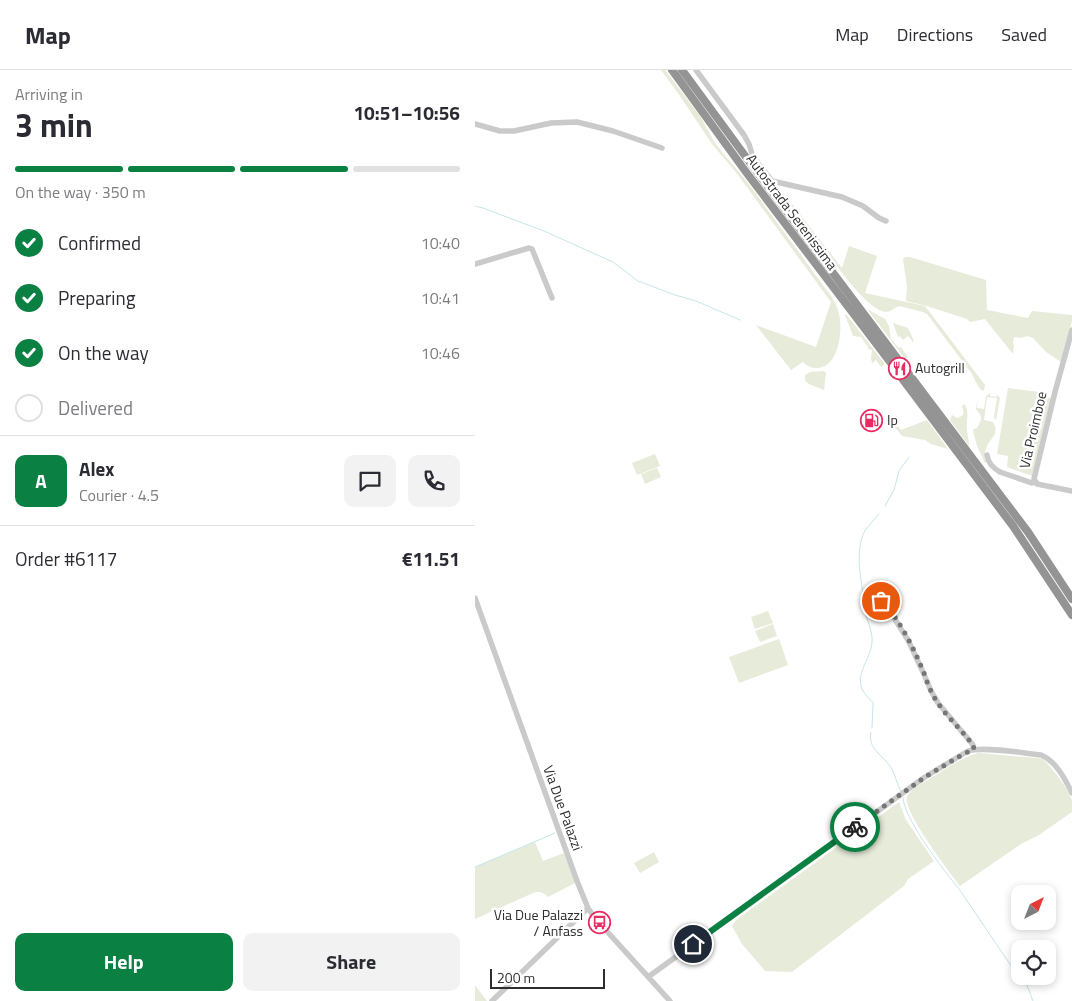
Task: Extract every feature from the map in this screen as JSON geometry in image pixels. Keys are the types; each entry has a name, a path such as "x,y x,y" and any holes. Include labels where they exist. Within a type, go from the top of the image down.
{"highway":[{"name":"Autostrada Serenissima","path":"672,70 746,172 1016,516 1072,599"},
{"name":"Autostrada Serenissima","path":"682,70 1013,526 1072,615"}],"street":[{"path":"696,70 744,135 753,157 772,181 842,197 863,206 886,221"},
{"path":"475,124 501,132 514,131 551,122 577,122 613,131 663,148"},
{"path":"475,264 529,248 532,249 552,298"},
{"name":"Via Proimboe","path":"1035,482 1034,479 1057,383 1072,330"},
{"name":"Via Proimboe","path":"987,455 990,463 1000,472 1037,484 1072,491"},
{"path":"869,594 881,601 889,610 908,640 938,703 973,745 974,749"},
{"name":"Via Due Palazzi","path":"475,598 588,908 605,930 670,1001"},
{"path":"648,977 925,777 974,749 1041,755 1054,765 1072,794"},
{"path":"493,1001 588,908"}],"green space":[{"path":"661,70 665,70 700,116 715,143 745,179 835,302 840,321 840,338 835,355 824,366 813,368 803,362 791,370 756,325 816,347 831,302 735,171 712,144"},
{"path":"781,190 842,268 849,246 877,256 865,293 925,306 985,385 984,390 982,391 978,386 972,374 927,314 899,306 884,312 870,304 845,277 779,192"},
{"path":"905,257 986,280 987,310 1028,318 1032,311 1072,315 1061,362 1046,352 1033,338 1027,336 1021,338 1014,337 1013,354 985,319 970,322 967,319 906,301 907,287 903,259"},
{"path":"867,309 885,319 889,326 891,339 899,348 901,347 908,357 905,359"},
{"path":"846,314 885,364 881,367 876,360 872,363 872,350 868,349 861,337 853,336"},
{"path":"893,323 908,328 914,341 908,336 903,340 900,336 898,337"},
{"path":"824,371 826,373 824,390 805,381 805,375 810,372"},
{"path":"1008,388 1046,393 1046,397 1051,398 1032,476 1007,467 1008,456 997,454"},
{"path":"990,393 990,396 997,397 997,394 1000,398 996,420 994,417 997,398 987,397 984,420 993,422 996,430 985,451 985,463 977,446 973,431 981,420 981,416 976,409 978,398 977,408 984,409 986,396"},
{"path":"964,404 967,412 969,446 950,420 952,415 957,418 962,416 964,413 962,406"},
{"path":"927,420 948,449 931,444 925,440 902,436 893,425 897,425 901,430"},
{"path":"655,454 660,466 637,475 632,463"},
{"path":"657,468 661,477 645,484 641,474"},
{"path":"768,611 773,623 755,629 751,617"},
{"path":"773,624 777,636 760,642 755,631"},
{"path":"779,639 788,665 739,683 729,657"},
{"path":"979,753 1043,759 1066,788 1072,800 1072,812 960,886 919,828 908,805 907,797 915,788 950,766"},
{"path":"899,802 906,820 934,861 908,879 904,886 792,972 765,971 742,944 732,926 736,920"},
{"path":"535,842 543,861 564,853 575,883 548,897 541,892 533,893 475,919 475,867"},
{"path":"654,852 659,862 640,873 634,863"},
{"path":"475,985 487,1001 475,1001"}],"waterway":[{"path":"475,206 544,231 613,262 638,281 696,301 740,320"},
{"path":"885,506 894,490 899,471 909,457"},
{"path":"863,593 859,560 860,543 866,529 879,514"},
{"path":"864,599 872,642 860,679 864,693 873,703 872,728"},
{"path":"871,732 871,743 889,764 901,791"},
{"path":"903,797 905,806 917,831 1014,970 1027,985 1033,1001"},
{"path":"475,867 555,833"}],"way so far":[{"path":"855,827 925,777 974,749 973,745 938,703 908,640 881,601"}],"place":[{"name":"Autogrill","path":"899,368"},
{"name":"Ip","path":"871,420"},
{"name":"Via Due Palazzi / Anfass","path":"599,923"}],"route":[{"path":"693,944 855,827"}]}
